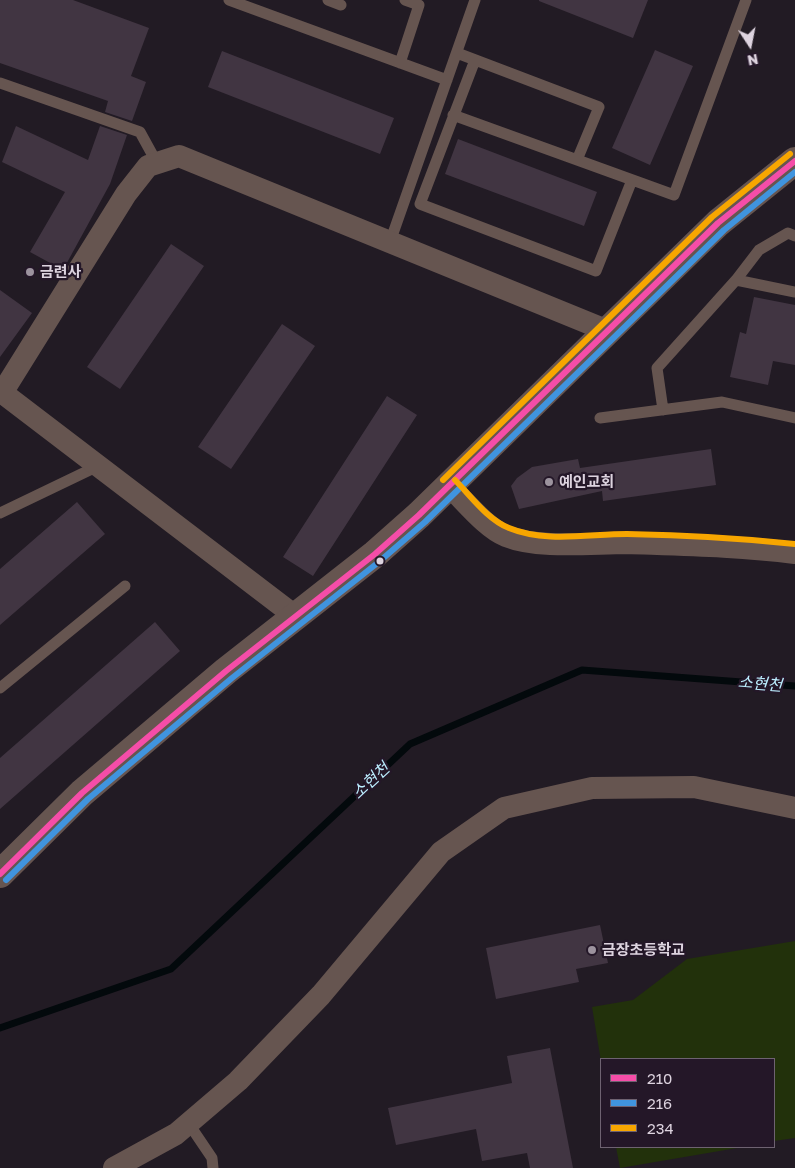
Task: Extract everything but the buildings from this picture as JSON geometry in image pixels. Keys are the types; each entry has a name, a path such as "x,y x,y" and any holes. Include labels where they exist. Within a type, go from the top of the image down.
{"street":[{"path":"295,616 1,392 126,194 148,166 179,156 608,331"},
{"path":"0,874 82,793 226,671 375,554 419,515 718,223 795,161"},
{"path":"449,486 491,527 504,536 527,543 629,544 770,550 795,553"},
{"path":"114,1168 176,1134 238,1081 321,995 441,852 504,808 592,788 694,787 795,808"}],"lane":[{"path":"328,0 341,5"},
{"path":"400,63 418,5 404,0"},
{"path":"390,242 475,0"},
{"path":"453,115 674,195 746,0"},
{"path":"237,1 447,80"},
{"path":"456,53 599,106 577,160"},
{"path":"475,60 420,204 596,271 632,180"},
{"path":"0,83 140,132 157,163"},
{"path":"662,410 657,368 736,280 759,250 788,233 795,236"},
{"path":"736,280 795,292"},
{"path":"600,418 722,402 795,418"},
{"path":"0,513 98,466"},
{"path":"0,688 125,586"},
{"path":"189,1124 212,1158 212,1168"}],"green space":[{"path":"795,941 795,1138 775,1141 775,1058 600,1058 592,1007 633,1000 687,959"},
{"path":"616,1148 737,1148 620,1168"}],"waterway":[{"name":"소현천","path":"0,1028 171,969 410,744 582,670 795,686"}],"transit line":[{"name":"234","path":"443,480 712,217 790,154"},
{"name":"210","path":"0,874 82,793 226,671 375,554 419,515 718,223 795,161"},
{"name":"216","path":"6,880 88,799 232,678 380,561 425,522 724,230 795,172"},
{"name":"234","path":"455,480 494,519 509,528 523,533 567,537 627,534 690,536 795,544"}],"place":[{"name":"금련사","path":"30,272"},
{"name":"예인교회","path":"549,482"},
{"name":"금장초등학교","path":"592,950"}]}
